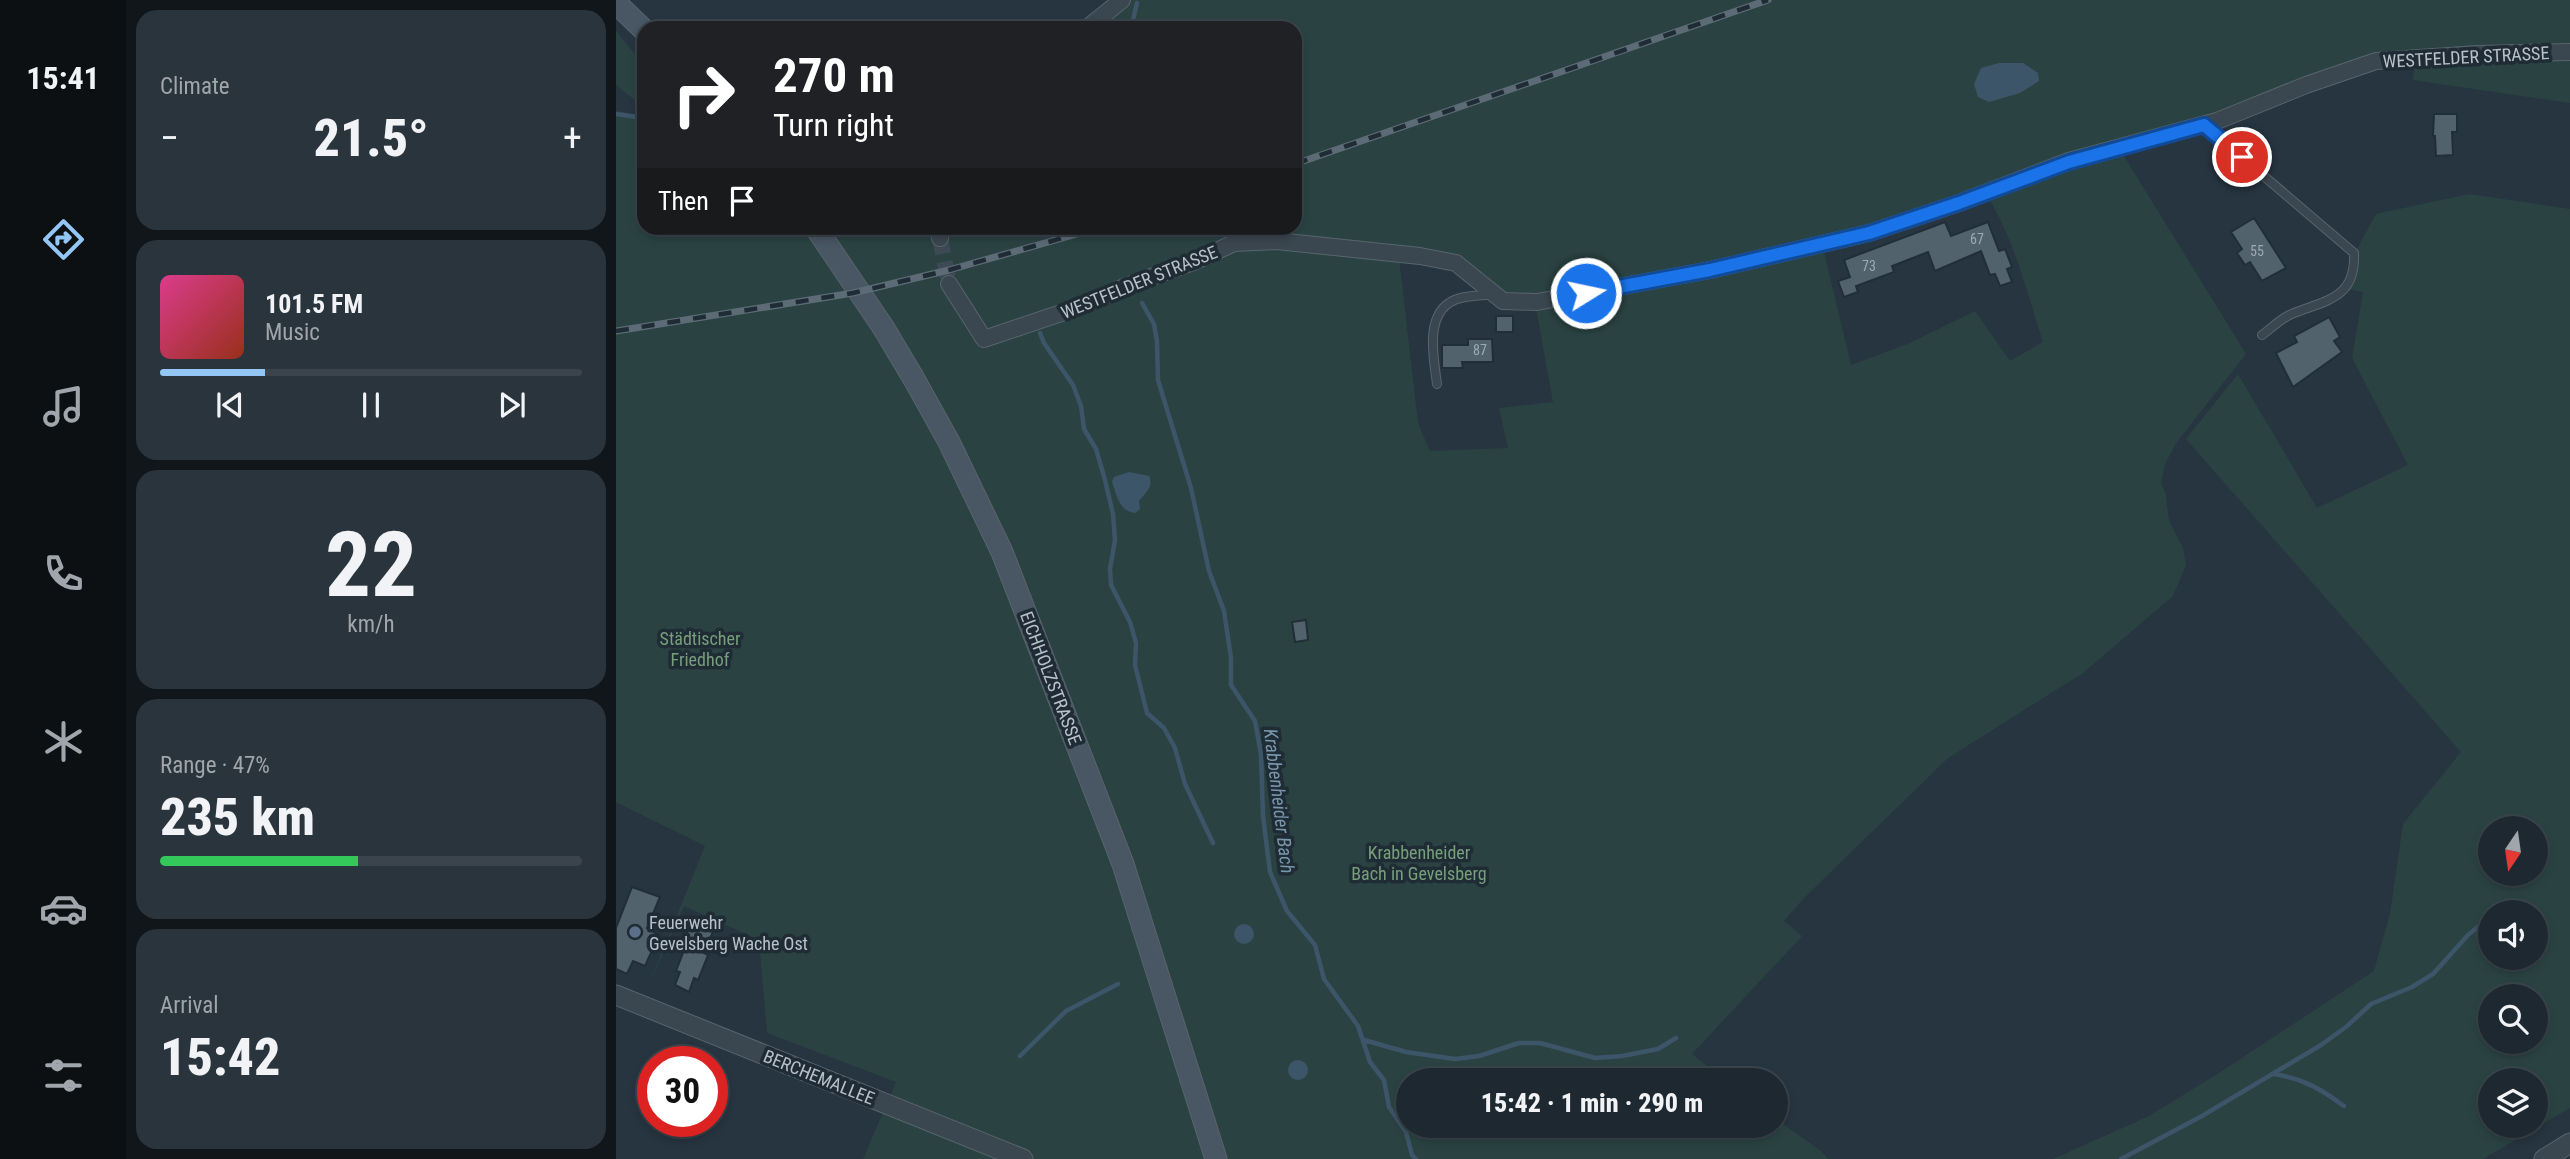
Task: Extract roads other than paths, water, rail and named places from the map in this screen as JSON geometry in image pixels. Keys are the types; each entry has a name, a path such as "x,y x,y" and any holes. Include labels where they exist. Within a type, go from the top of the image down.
{"main road":[{"path":"616,3 637,23"},
{"name":"EICHHOLZSTRASSE","path":"821,235 883,327 914,379 949,442 1002,552 1123,864 1216,1159"}],"street":[{"path":"1096,21 1122,0"},
{"name":"WESTFELDER STRASSE","path":"949,284 984,339 1073,309 1234,243 1277,241 1432,259 1456,264 1503,301 1537,302 1710,270 1869,233 2069,162 2204,125 2376,61 2478,54 2570,52"},
{"name":"BERCHEMALLEE","path":"616,996 1023,1159"},
{"path":"2544,1159 2570,1143"}],"lane":[{"path":"2204,125 2354,253 2355,272 2346,287 2323,304 2291,314 2262,335"},
{"path":"1437,384 1433,346 1440,314 1449,303 1493,294"}],"water":[{"path":"1999,63 2023,63 2038,73 2039,81 2020,93 1989,102 1978,97 1974,84 1981,68"},
{"path":"1129,472 1149,476 1150,480 1148,490 1139,501 1140,509 1135,513 1122,506 1112,482 1114,477"},
{"path":"1244,924 1251,927 1254,934 1251,941 1244,944 1237,941 1234,934 1237,927"},
{"path":"1294,1060 1302,1060 1308,1070 1302,1080 1294,1080 1288,1074 1288,1066"}],"waterway":[{"name":"Krabbenheider Bach","path":"1133,21 1137,3"},
{"path":"616,114 637,117"},
{"name":"Krabbenheider Bach","path":"1142,303 1154,324 1158,380 1191,488 1209,571 1224,611 1231,658 1231,685 1255,721 1261,754 1263,816 1270,872 1287,911 1315,945 1324,979 1358,1026 1370,1062 1384,1080 1389,1107 1406,1132 1412,1155 1416,1159"},
{"path":"1040,333 1073,385 1081,406 1084,429 1096,449 1105,480 1113,514 1115,540 1110,569 1111,585 1130,622 1136,643 1135,665 1147,713 1164,728 1175,748 1185,784 1213,843"},
{"path":"2121,1159 2202,1116 2321,1045 2371,1004 2412,987 2433,974 2478,927"},
{"path":"1020,1056 1066,1011 1118,984"},
{"path":"1364,1040 1406,1052 1455,1059 1479,1056 1519,1043 1540,1043 1595,1058 1622,1056 1658,1049 1676,1038"},
{"path":"2273,1074 2311,1085 2344,1106"}],"tunnel":[{"path":"940,238 949,284"}],"railway":[{"path":"1302,162 1768,0"},
{"path":"616,331 853,293 949,270 1073,235"}],"place":[{"name":"Feuerwehr Gevelsberg Wache Ost","path":"635,932"}],"park label":[{"name":"Städtischer Friedhof","path":"700,648"},
{"name":"Krabbenheider Bach in Gevelsberg","path":"1419,862"}]}
